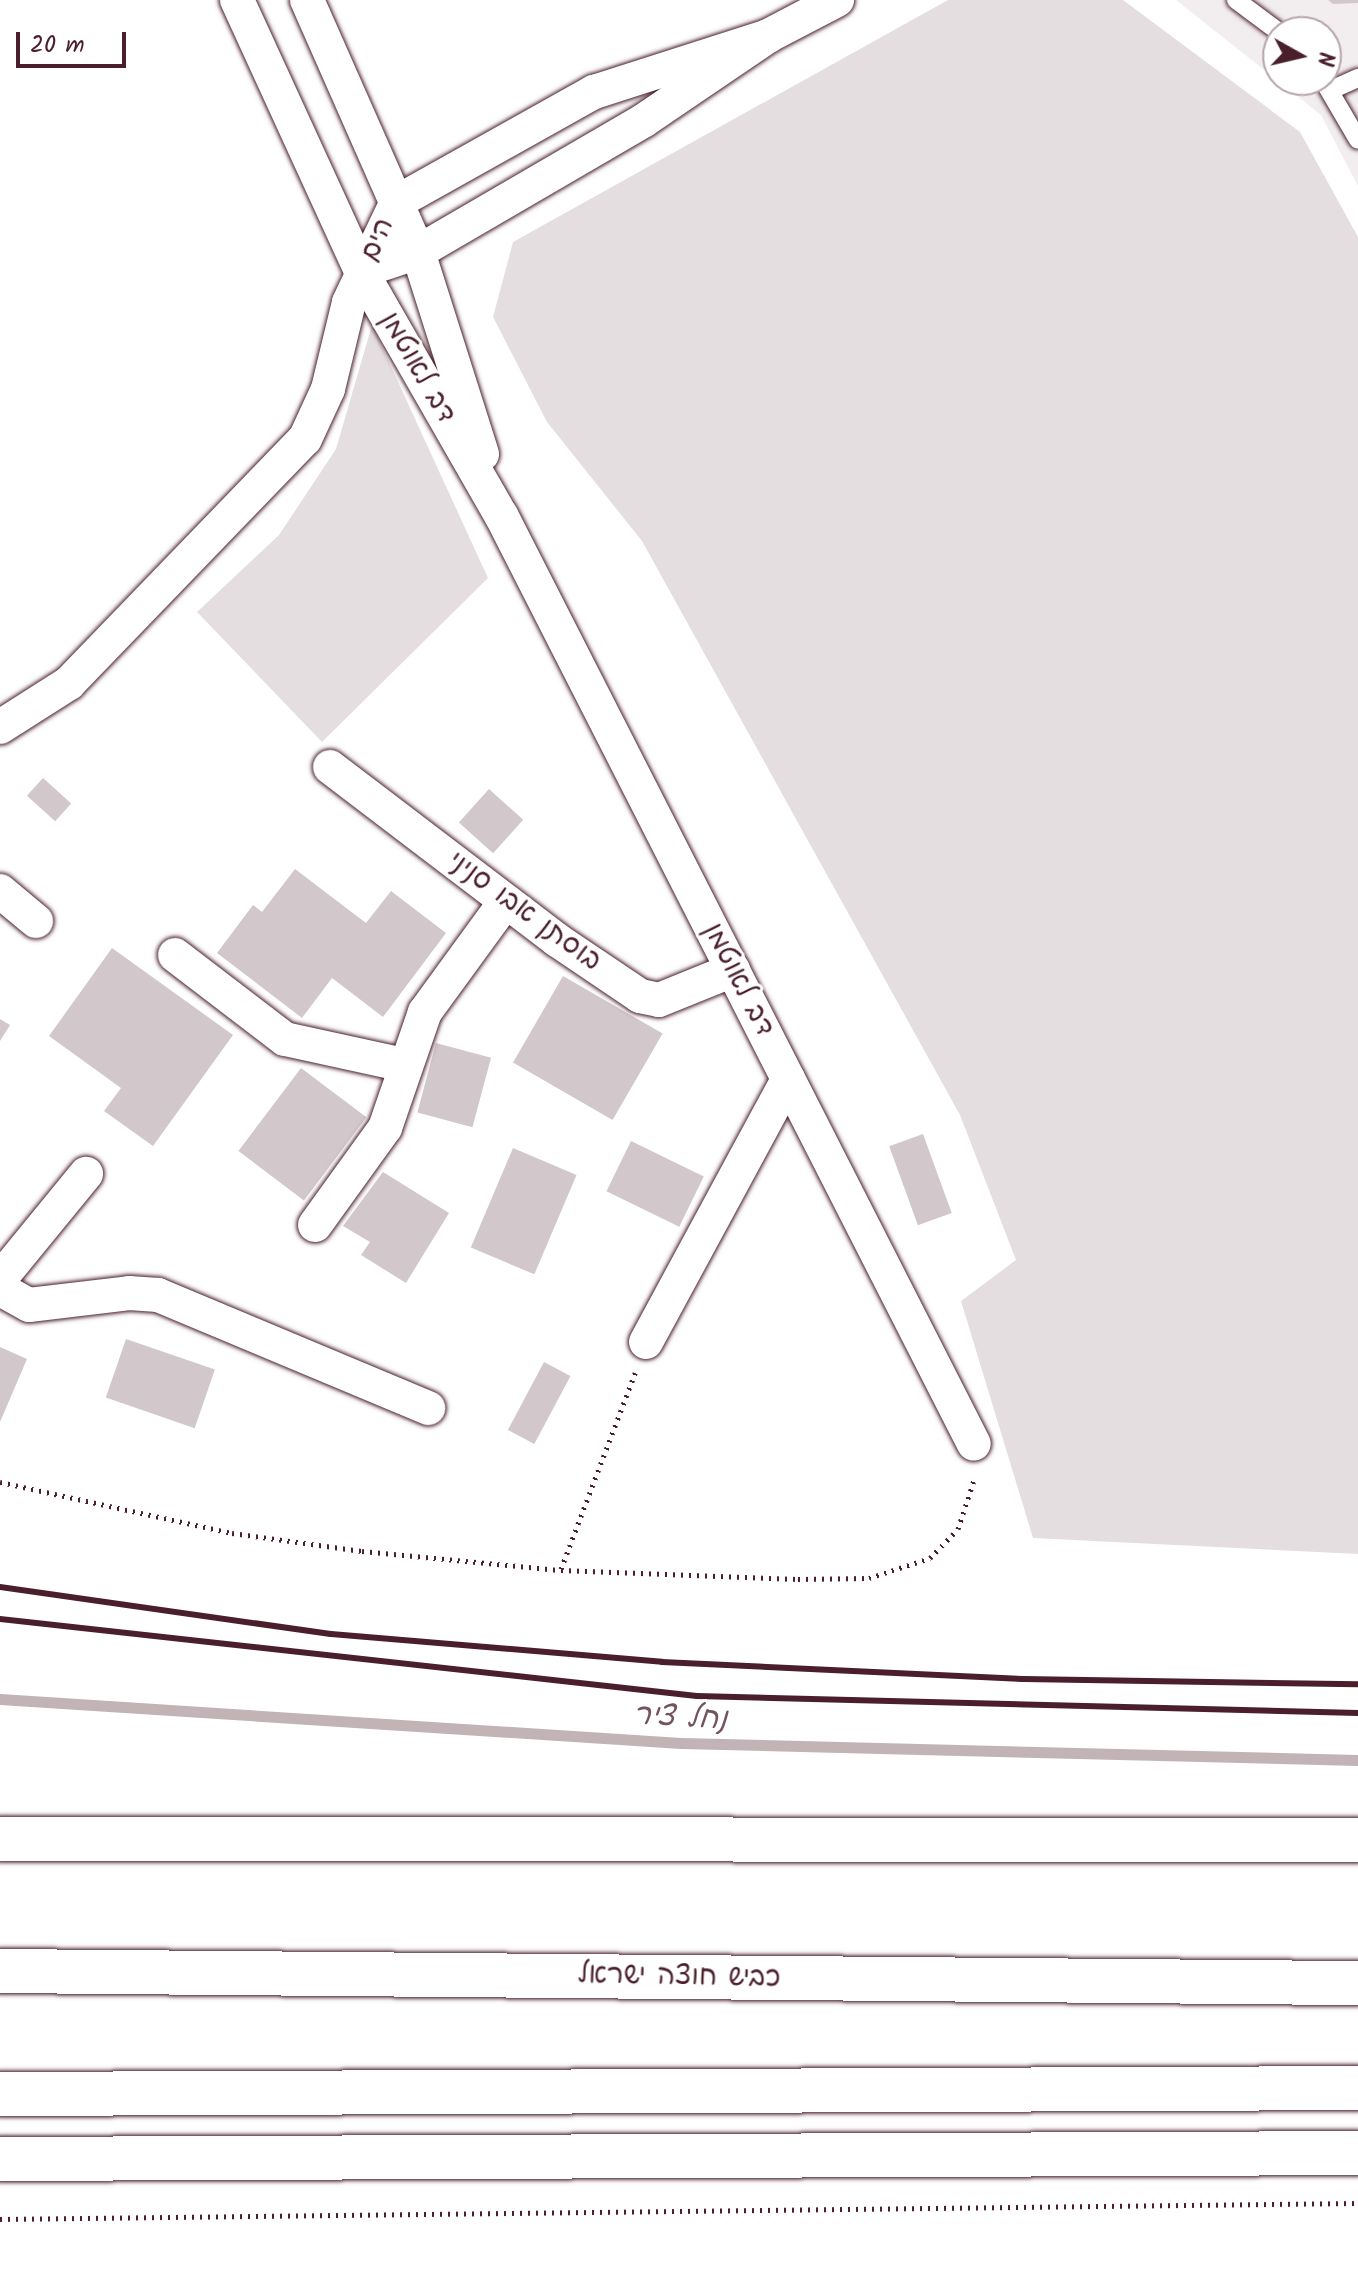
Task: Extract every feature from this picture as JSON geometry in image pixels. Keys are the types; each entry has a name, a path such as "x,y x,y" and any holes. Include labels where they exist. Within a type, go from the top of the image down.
{"main road":[{"path":"0,1839 1358,1840"},
{"name":"כביש חוצה ישראל","path":"0,1971 1358,1983"},
{"path":"0,2094 1358,2088"},
{"path":"0,2159 1358,2153"}],"street":[{"name":"דב לאוטמן","path":"237,0 361,271 501,515 974,1444"},
{"name":"דב לאוטמן","path":"307,0 418,252 501,515"},
{"name":"הים","path":"361,271 418,252 643,121 768,36 837,0"},
{"name":"הים","path":"361,271 397,202 594,92 768,36"},
{"path":"0,727 69,683 305,439 328,389 343,320 361,271"},
{"name":"בוסתן אבו סניני","path":"330,767 506,901 640,996 659,1000 733,970"},
{"path":"0,891 36,921"},
{"path":"315,1225 385,1128 404,1065 425,1012 506,901"},
{"path":"175,955 285,1039 404,1065"},
{"path":"646,1342 788,1079"},
{"path":"0,1279 86,1174"},
{"path":"0,1289 29,1305 129,1293 158,1295 428,1408"}],"lane":[{"path":"1236,0 1262,19"},
{"path":"1333,96 1358,140"}],"path":[{"path":"561,1570 646,1342"},
{"path":"0,1482 232,1533 561,1570 745,1578 892,1575 930,1558 958,1529 974,1491 974,1444"},
{"path":"0,2219 1358,2203"}],"shaded area":[{"path":"948,0 1123,0 1300,132 1358,237 1358,1554 1033,1538 961,1301 1016,1260 960,1115 642,541 547,422 493,317 513,242"},
{"path":"1176,0 1358,0 1358,186 1321,115 1297,96 1342,96 1342,16 1262,16 1262,68"},
{"path":"372,325 488,578 322,742 197,612 279,535 336,449"}],"building":[{"path":"1328,0 1358,0 1358,3 1333,4"},
{"path":"43,778 71,803 55,821 27,796"},
{"path":"489,789 523,820 493,853 459,822"},
{"path":"295,869 366,923 391,891 446,933 383,1017 332,978 302,1018 217,953 253,905 262,912"},
{"path":"112,948 233,1035 153,1146 104,1111 121,1088 49,1036"},
{"path":"563,976 663,1034 613,1120 513,1063"},
{"path":"0,1019 10,1025 0,1041"},
{"path":"436,1043 491,1058 472,1127 417,1113"},
{"path":"301,1068 366,1117 304,1200 238,1151"},
{"path":"923,1134 952,1213 918,1225 889,1146"},
{"path":"631,1141 704,1177 679,1227 606,1191"},
{"path":"513,1148 577,1175 534,1274 471,1247"},
{"path":"383,1172 449,1213 406,1283 361,1255 370,1242 343,1226"},
{"path":"126,1339 215,1370 195,1428 106,1398"},
{"path":"0,1347 27,1359 0,1422"},
{"path":"544,1362 570,1376 534,1444 508,1430"}],"waterway":[{"name":"נחל ציר","path":"0,1699 681,1743 1358,1760"}],"railway":[{"path":"0,1587 331,1634 662,1662 1023,1679 1358,1684"},
{"path":"0,1619 697,1696 1358,1713"}]}
